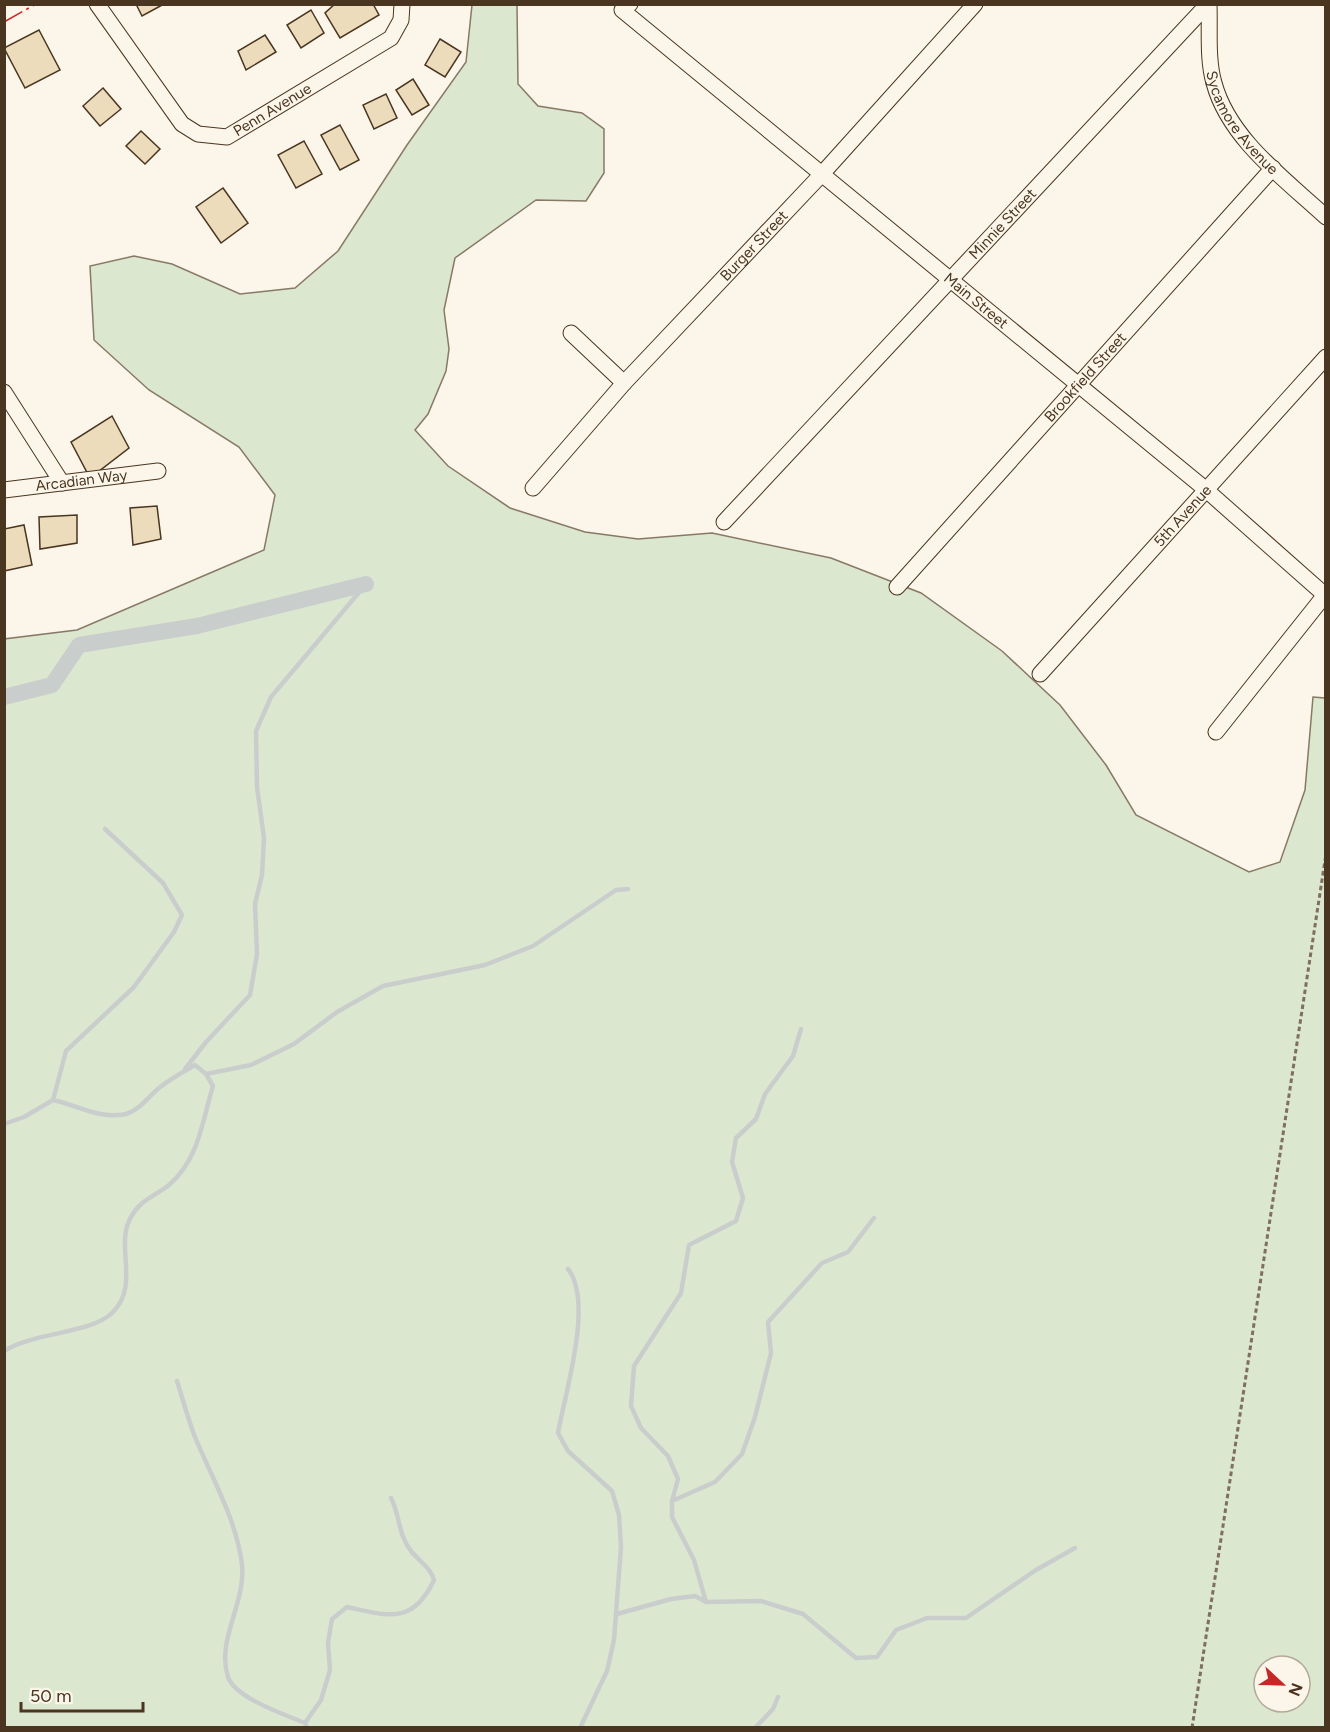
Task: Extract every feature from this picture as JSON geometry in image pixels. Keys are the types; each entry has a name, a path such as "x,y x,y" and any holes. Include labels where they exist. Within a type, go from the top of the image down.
{"street":[{"name":"Penn Avenue","path":"97,4 182,124 198,134 227,137 391,39 401,20 402,4"},
{"name":"Burger Street","path":"533,488 624,383 821,175 975,4"},
{"name":"Sycamore Avenue","path":"1209,4 1213,82 1224,111 1273,168 1326,217"},
{"name":"Minnie Street","path":"724,522 1209,4"},
{"name":"Main Street","path":"626,7 821,175 1204,488 1325,595"},
{"name":"Brookfield Street","path":"897,587 1273,168"},
{"path":"571,333 624,383"},
{"name":"5th Avenue","path":"1040,674 1204,488 1326,357"},
{"path":"4,392 62,483"},
{"name":"Arcadian Way","path":"4,490 158,471"},
{"path":"1216,732 1325,595"}],"path":[{"path":"1326,664 1326,670"},
{"path":"1192,1728 1326,854"}],"green space":[{"path":"472,5 517,5 518,84 538,106 582,113 604,129 604,173 586,201 536,200 455,258 444,310 449,349 446,371 428,414 415,430 448,466 510,508 585,532 638,539 712,533 831,558 921,593 1002,651 1060,705 1106,765 1136,815 1249,872 1280,862 1305,790 1313,697 1325,698 1325,1727 5,1727 4,639 77,630 264,550 275,495 239,447 149,390 94,340 90,266 134,256 172,264 240,294 295,288 338,251 407,145 466,62"}],"building":[{"path":"136,4 164,4 142,16"},
{"path":"335,4 373,4 379,15 340,38 325,13"},
{"path":"311,10 324,33 301,48 287,25"},
{"path":"39,30 60,70 25,88 4,48"},
{"path":"265,35 276,52 246,70 238,51"},
{"path":"440,39 461,52 445,77 425,65"},
{"path":"413,79 429,105 412,115 396,90"},
{"path":"103,88 121,109 100,126 83,106"},
{"path":"386,94 397,118 374,129 363,105"},
{"path":"340,125 359,160 340,170 321,135"},
{"path":"141,131 160,149 145,164 126,146"},
{"path":"304,141 322,174 296,188 278,155"},
{"path":"223,188 248,223 221,243 196,207"},
{"path":"112,416 129,448 90,478 71,442"},
{"path":"157,506 161,539 133,545 130,508"},
{"path":"77,515 77,543 40,549 39,517"},
{"path":"24,525 32,565 4,571 4,529"}],"waterway":[{"path":"185,1069 206,1042 250,995 257,954 255,904 262,875 264,838 257,787 256,731 271,697 366,584"},
{"path":"4,697 52,685 79,645 197,626 366,584"},
{"path":"53,1100 66,1051 134,987 174,932 182,915 163,883 105,829"},
{"path":"206,1074 251,1065 294,1044 337,1012 383,986 485,965 533,946 616,890 628,889"},
{"path":"706,1602 694,1560 672,1517 672,1501 678,1479 668,1456 641,1428 631,1406 634,1366 681,1293 689,1245 736,1221 743,1198 732,1162 736,1138 756,1119 765,1094 793,1056 801,1029"},
{"path":"4,1124 24,1117 53,1100 98,1114 126,1114 140,1106 155,1091 195,1065 206,1074 213,1086 198,1139 187,1164 169,1185 143,1202 131,1217 126,1228 125,1290 112,1313 90,1325 30,1340 4,1351"},
{"path":"672,1501 715,1482 742,1454 755,1417 771,1353 768,1322 822,1263 848,1252 874,1218"},
{"path":"568,1269 575,1284 578,1325 558,1433 568,1451 612,1491 619,1515 621,1547 614,1640 607,1671 580,1728"},
{"path":"177,1381 192,1430 235,1532 242,1565 240,1593 226,1649 225,1663 228,1677 233,1685 250,1699 305,1723"},
{"path":"307,1728 305,1723 321,1700 330,1670 328,1643 332,1619 347,1607 387,1614 408,1611 426,1594 434,1580 428,1568 407,1545 391,1498"},
{"path":"617,1614 671,1599 695,1596 706,1602 761,1601 803,1614 856,1658 877,1657 896,1630 927,1618 966,1618 1036,1570 1075,1548"},
{"path":"755,1728 773,1709 778,1697"}],"power":[{"path":"4,22 36,4"}]}
